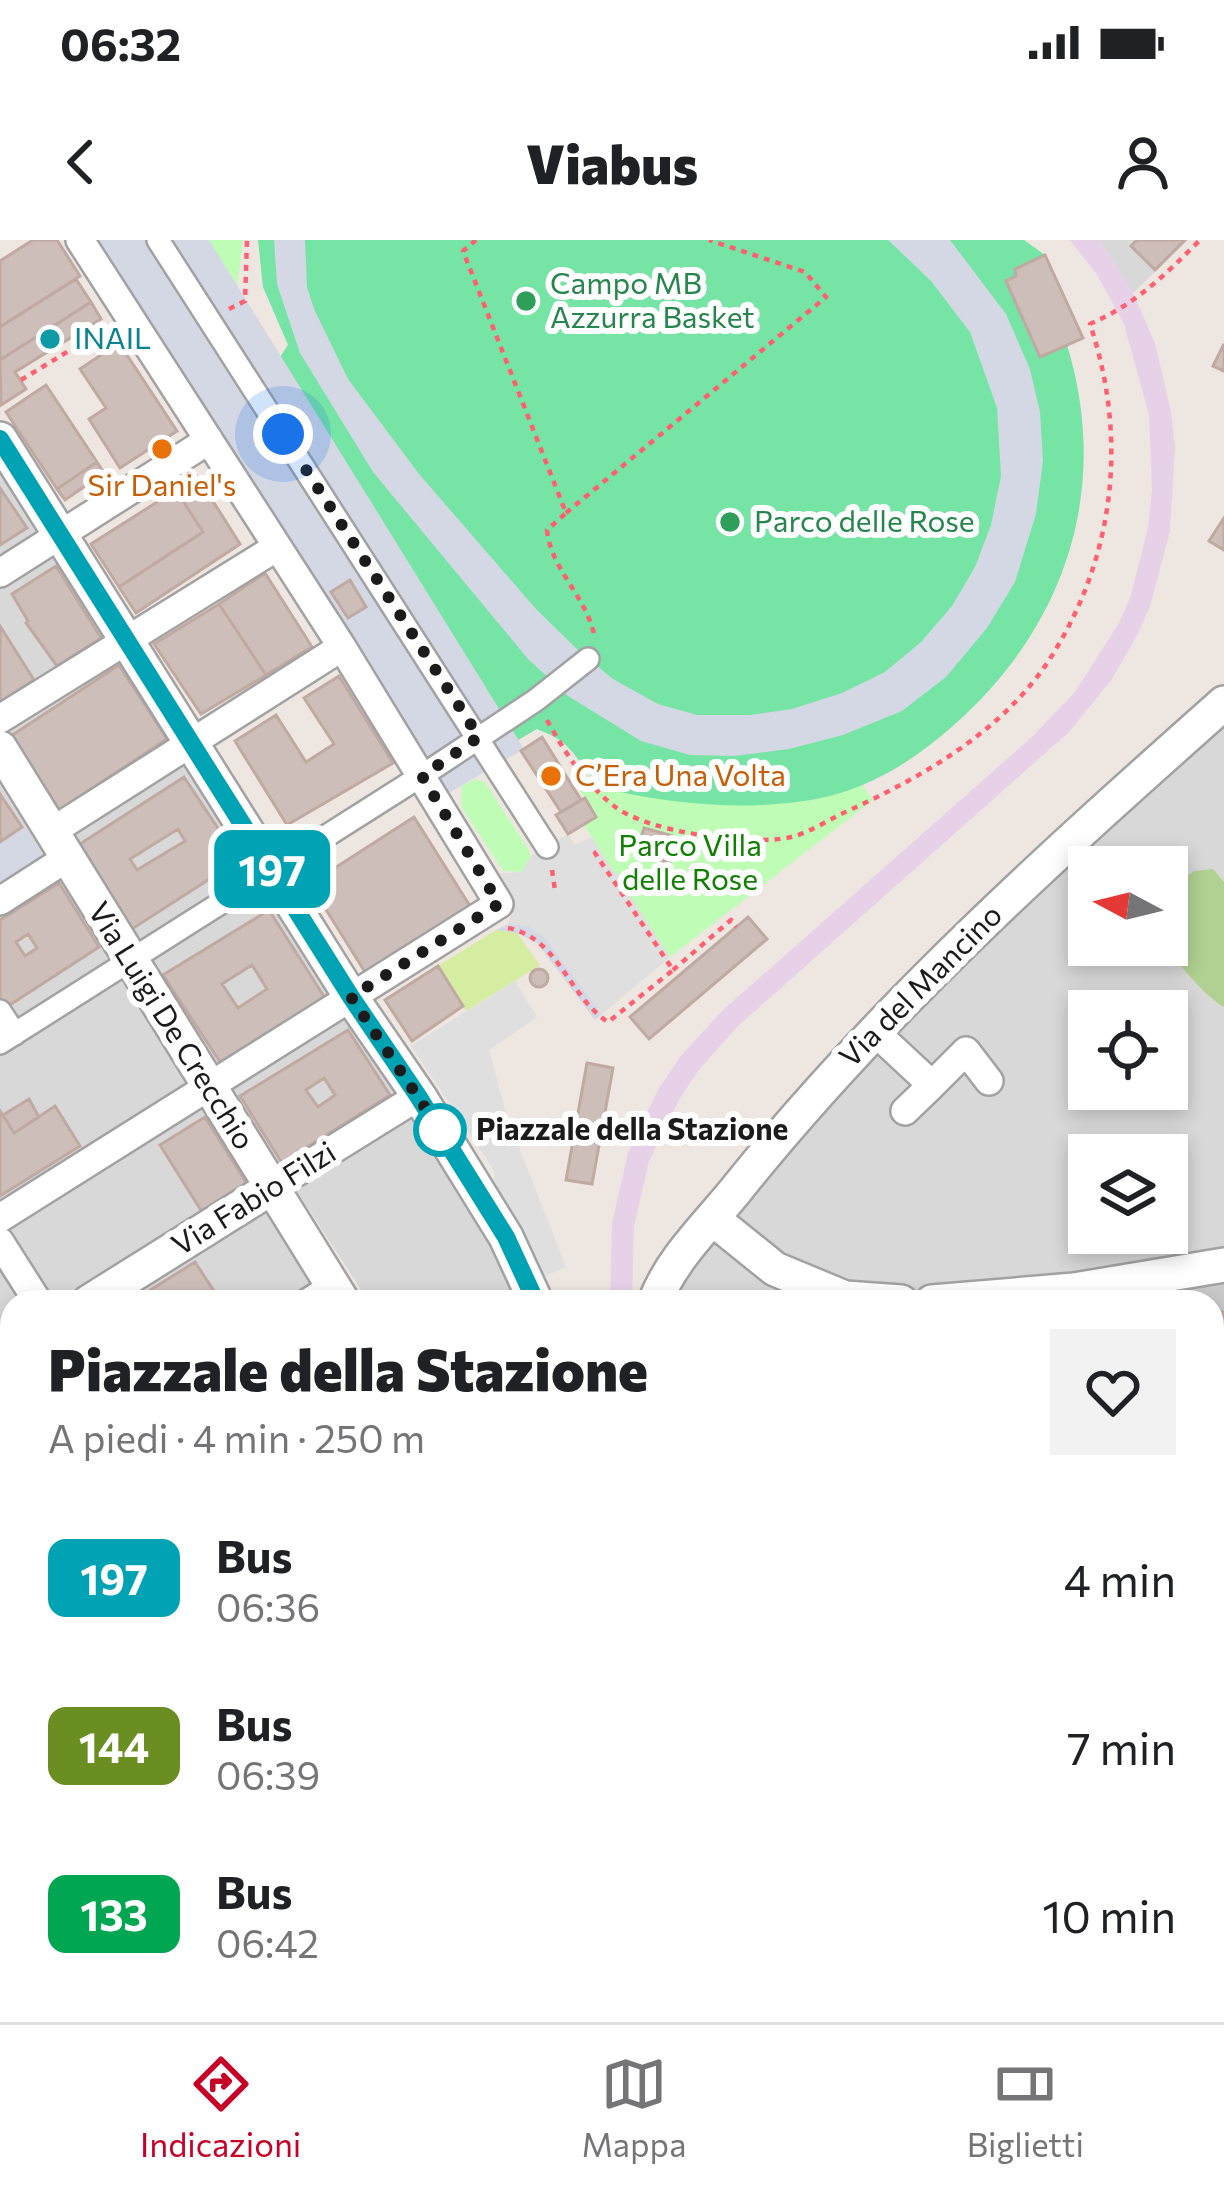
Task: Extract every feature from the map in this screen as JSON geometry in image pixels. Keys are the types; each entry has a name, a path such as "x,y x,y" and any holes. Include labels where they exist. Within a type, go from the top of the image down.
{"street":[{"path":"0,1218 499,904 342,647 80,240"},
{"path":"158,240 548,847"},
{"path":"0,439 506,1237 530,1290"},
{"path":"0,573 208,440"},
{"path":"0,719 277,547"},
{"path":"0,902 59,845 190,743 342,647"},
{"path":"0,1011 8,1038 422,776 588,659"},
{"name":"Via del Mancino","path":"662,1290 672,1268 796,1115 924,977 1224,704"},
{"name":"Via Luigi De Crecchio","path":"0,748 271,1188 324,1290"},
{"path":"874,1031 932,1085"},
{"path":"905,1111 966,1051 989,1081"},
{"name":"Via Fabio Filzi","path":"108,1290 418,1096"},
{"path":"713,1219 775,1269 826,1290"},
{"path":"0,1242 30,1290"},
{"path":"1074,1290 1224,1265"}],"path":[{"path":"209,320 245,301 247,240"},
{"path":"476,240 464,251 566,513"},
{"path":"588,659 596,650 592,622 549,554 547,530 826,297 805,272 710,240"},
{"path":"536,700 572,764 617,809 669,829 740,842 791,837 896,789 958,751 1011,708 1054,652 1082,600 1106,534 1114,461 1106,371 1090,324 1151,290 1200,240"},
{"path":"21,380 113,325"},
{"path":"600,849 595,853 673,970"},
{"path":"499,904 502,927 541,941 595,1014 608,1022 730,920 736,927"}],"shaded area":[{"path":"95,240 209,240 524,749 447,794"},
{"path":"274,240 305,240 307,287 348,379 419,474 536,609 613,679 658,704 697,715 750,715 792,709 842,693 885,672 921,642 952,606 975,567 991,525 1001,476 997,408 970,332 931,281 888,240 950,240 1006,314 1030,369 1040,412 1043,461 1036,514 1015,582 987,628 946,677 902,711 843,735 734,756 690,755 641,741 568,696 528,659 373,472 300,353 277,284"},
{"path":"1070,240 1099,240 1131,289 1155,343 1171,412 1175,447 1170,531 1139,632 1112,679 1069,732 737,1027 698,1071 649,1161 634,1226 632,1290 610,1290 612,1223 628,1153 659,1088 680,1057 722,1011 1033,736 1075,692 1119,623 1148,528 1152,490 1149,415 1124,324 1096,273"},
{"path":"1099,240 1188,240 1133,293"},
{"path":"0,460 377,1065 456,1179 517,1290 361,1290 0,734"},
{"path":"1224,713 1224,1255 1043,1281 939,1290 853,1287 807,1273 728,1220 881,1038 1068,861 1068,966 1188,966 1188,846 1084,846"},
{"path":"0,785 318,1290 0,1290"},
{"path":"25,828 55,877 0,912 0,843"},
{"path":"568,834 575,845 592,837 614,872 628,881 631,897 670,957 602,1014 545,938 528,926 508,924 513,909 490,874 522,872 531,856"},
{"path":"508,924 528,926 545,938 602,1014 595,1020 537,943 496,930"},
{"path":"515,981 537,1017 489,1050 507,1117 566,1267 540,1278 495,1188 494,1170 411,1046"},
{"path":"711,1240 740,1259 811,1290 674,1290"},
{"path":"1224,1278 1224,1290 1154,1290"}],"green space":[{"path":"209,240 243,240 237,288"},
{"name":"Parco delle Rose","path":"258,240 1024,240 1045,255 1083,338 1067,345 1084,451 1080,502 1051,599 1026,644 955,724 912,758 865,784 804,801 749,805 665,800 605,787 555,737 537,729 518,740 280,357 288,345 263,287"},
{"path":"476,779 485,782 528,849 531,856 522,872 503,871 461,806 462,786"},
{"name":"Parco Villa delle Rose","path":"576,784 720,803 791,800 862,785 873,800 670,957 631,897 628,881 614,872 584,825 596,817"},
{"path":"1213,869 1224,882 1224,1007 1182,966 1188,966 1188,876"},
{"path":"496,930 517,933 540,965 466,1011 438,966"}],"building":[{"path":"33,240 57,240 80,276 0,327 0,261"},
{"path":"1137,240 1185,240 1155,270 1131,246"},
{"path":"1045,255 1083,338 1040,357 1006,281 1016,276 1015,269"},
{"path":"76,279 91,302 0,360 0,327"},
{"name":"INAIL","path":"91,302 101,319 15,372 26,389 1,405 0,360"},
{"path":"119,343 177,431 120,468 89,419 106,408 80,369"},
{"path":"1224,344 1224,371 1213,366"},
{"path":"46,385 97,462 57,489 6,412"},
{"path":"97,462 104,473 65,500 57,489"},
{"path":"197,476 240,544 136,613 119,587 203,532 176,490"},
{"path":"0,488 27,528 0,545"},
{"path":"176,490 203,532 119,587 91,544"},
{"path":"1224,518 1224,550 1209,541"},
{"path":"56,566 101,638 57,666 12,594"},
{"path":"265,573 312,647 266,675 219,604"},
{"path":"350,580 366,607 348,618 331,592"},
{"path":"219,604 266,675 201,714 154,644"},
{"path":"0,626 34,680 0,702"},
{"path":"119,665 167,739 59,810 11,736"},
{"path":"339,676 393,763 287,825 235,741 276,715 306,762 334,744 304,698"},
{"name":"C’Era Una Volta","path":"542,737 581,800 561,812 521,751"},
{"path":"184,777 239,860 132,929 80,844","holes":["178,829 185,841 137,870 130,859"]},
{"path":"0,794 22,827 0,842"},
{"path":"585,798 596,817 568,834 556,815"},
{"path":"414,817 470,906 365,972 310,884"},
{"path":"644,828 677,837 670,863 636,854"},
{"path":"59,883 99,947 5,1008 0,999 0,920","holes":["28,934 37,948 25,956 16,942"]},
{"path":"269,910 325,998 220,1062 163,975","holes":["252,965 267,989 238,1008 222,984"]},
{"path":"748,917 767,939 649,1039 630,1017"},
{"path":"438,966 463,1006 412,1041 385,1000"},
{"path":"539,969 548,978 539,987 530,978"},
{"path":"348,1030 390,1095 282,1163 240,1096","holes":["324,1078 335,1095 318,1107 306,1090"]},
{"path":"587,1063 613,1068 592,1184 566,1180"},
{"path":"29,1099 39,1117 14,1133 3,1115"},
{"path":"55,1106 80,1146 0,1196 0,1111 14,1133"},
{"path":"205,1117 247,1184 202,1212 160,1145"},
{"path":"195,1262 213,1290 150,1290"}],"bus line":[{"name":"197","path":"0,439 418,1096 506,1237 532,1290"}],"place":[{"name":"Campo MB Azzurra Basket","path":"526,301"},
{"name":"INAIL","path":"50,339"},
{"name":"Sir Daniel's","path":"162,449"},
{"name":"Parco delle Rose","path":"730,522"},
{"name":"C’Era Una Volta","path":"551,776"},
{"name":"Piazzale della Stazione","path":"440,1130"}],"route":[{"path":"283,434 479,737 422,776 499,904 351,997 440,1130"}]}
